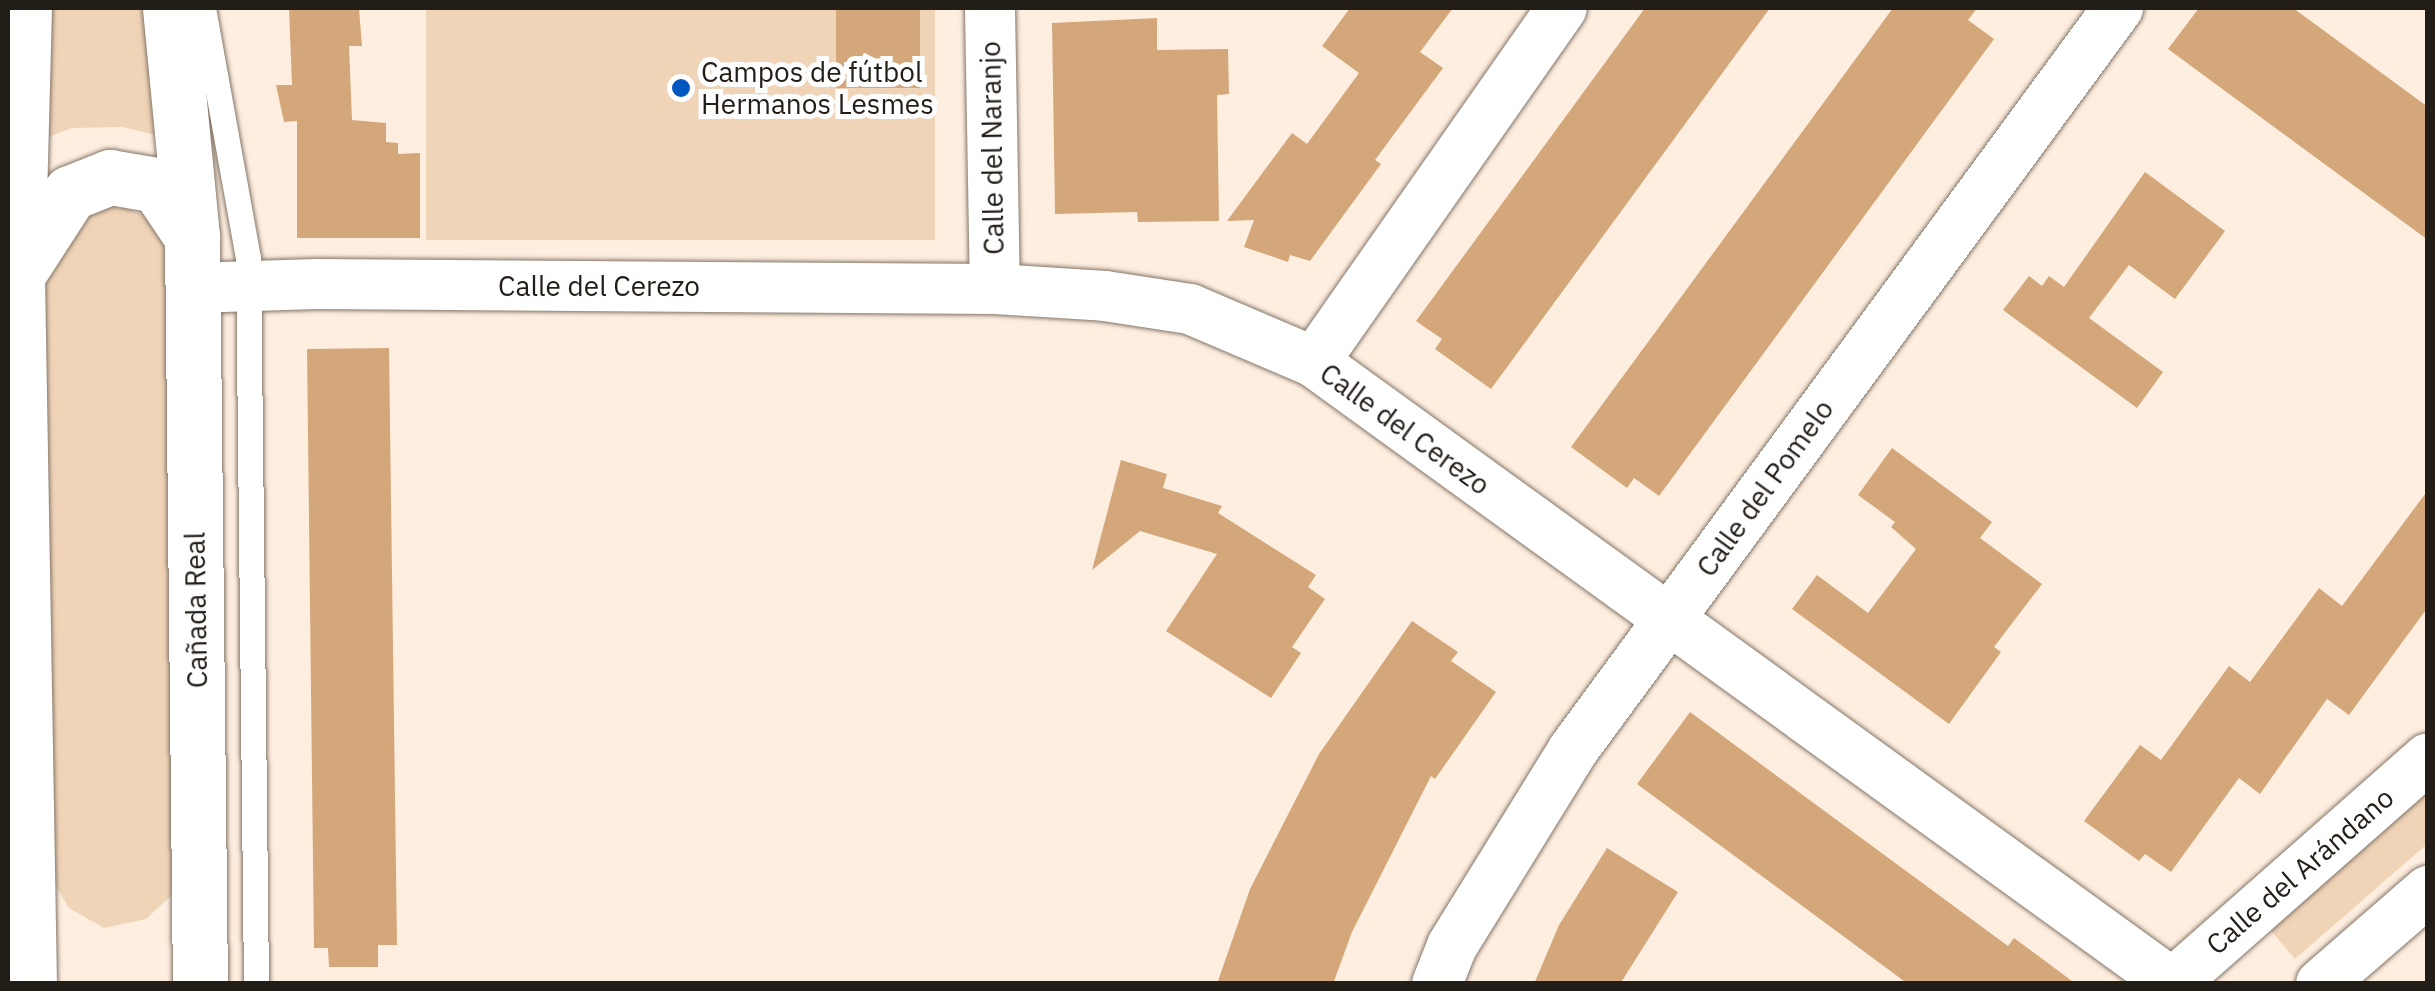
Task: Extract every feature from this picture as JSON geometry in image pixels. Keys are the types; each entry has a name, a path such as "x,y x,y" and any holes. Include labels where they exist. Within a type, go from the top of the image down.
{"street":[{"path":"24,8 17,276 29,984"},
{"name":"Cañada Real","path":"170,8 192,262 200,984"},
{"name":"Calle del Naranjo","path":"990,8 994,289"},
{"path":"1314,362 1562,8"},
{"name":"Calle del Pomelo","path":"1437,984 1452,946 1574,750 2118,8"},
{"path":"17,276 70,193 110,177 158,184 192,262"},
{"name":"Calle del Cerezo","path":"192,262 249,288 994,289 1105,296 1190,309 1314,362 2172,983"},
{"name":"Calle del Arándano","path":"2172,983 2428,758"},
{"path":"2322,984 2428,891"}],"lane":[{"path":"204,8 248,258 256,984"}],"shaded area":[{"path":"51,8 161,8 175,140 123,127 72,128 48,137"},
{"name":"Campos de fútbol Hermanos Lesmes","path":"426,8 935,8 935,240 426,240"},
{"path":"116,206 158,219 172,232 186,882 146,919 104,928 69,908 47,871 45,272 55,246 94,208"},
{"path":"2427,777 2427,844 2295,959 2262,920"}],"building":[{"path":"289,8 359,8 362,46 349,46 352,120 386,123 386,142 398,143 398,154 420,153 420,238 297,238 297,121 284,122 276,85 292,85"},
{"path":"836,8 920,8 920,88 836,88"},
{"path":"1350,8 1453,8 1420,52 1443,68 1375,160 1381,164 1310,261 1290,255 1288,262 1244,247 1254,220 1227,221 1292,133 1307,144 1359,73 1322,46"},
{"path":"1645,8 1770,8 1491,389 1435,349 1442,339 1416,321"},
{"path":"1893,8 1977,8 1968,20 1994,39 1659,496 1634,478 1627,488 1571,447"},
{"path":"2199,8 2293,8 2428,107 2428,240 2168,49"},
{"path":"1157,18 1157,50 1228,49 1229,94 1217,95 1219,221 1138,222 1137,212 1055,214 1052,23"},
{"path":"2145,172 2225,231 2175,299 2129,265 2089,318 2163,372 2137,408 2003,310 2029,276 2042,286 2049,276 2064,287"},
{"path":"389,348 397,945 378,945 378,967 329,967 328,948 314,948 307,349"},
{"path":"1892,448 1992,522 1980,538 2042,584 1994,647 2001,652 1949,724 1792,609 1817,575 1868,613 1916,549 1891,527 1895,522 1858,495"},
{"path":"1121,460 1167,474 1163,488 1222,506 1218,513 1316,575 1308,587 1325,599 1292,647 1301,653 1271,698 1166,631 1217,554 1140,531 1092,570"},
{"path":"2428,490 2428,607 2349,715 2327,699 2260,794 2239,778 2171,872 2145,854 2139,861 2084,821 2140,745 2161,760 2229,666 2250,682 2319,588 2342,606"},
{"path":"1412,621 1458,652 1451,661 1496,692 1435,779 1431,776 1352,932 1333,984 1217,984 1250,889 1319,754"},
{"path":"1690,712 2008,946 2014,938 2076,984 1908,984 1637,784"},
{"path":"1607,848 1678,892 1620,984 1534,984 1559,925"}],"place":[{"name":"Campos de fútbol Hermanos Lesmes","path":"681,88"}]}
